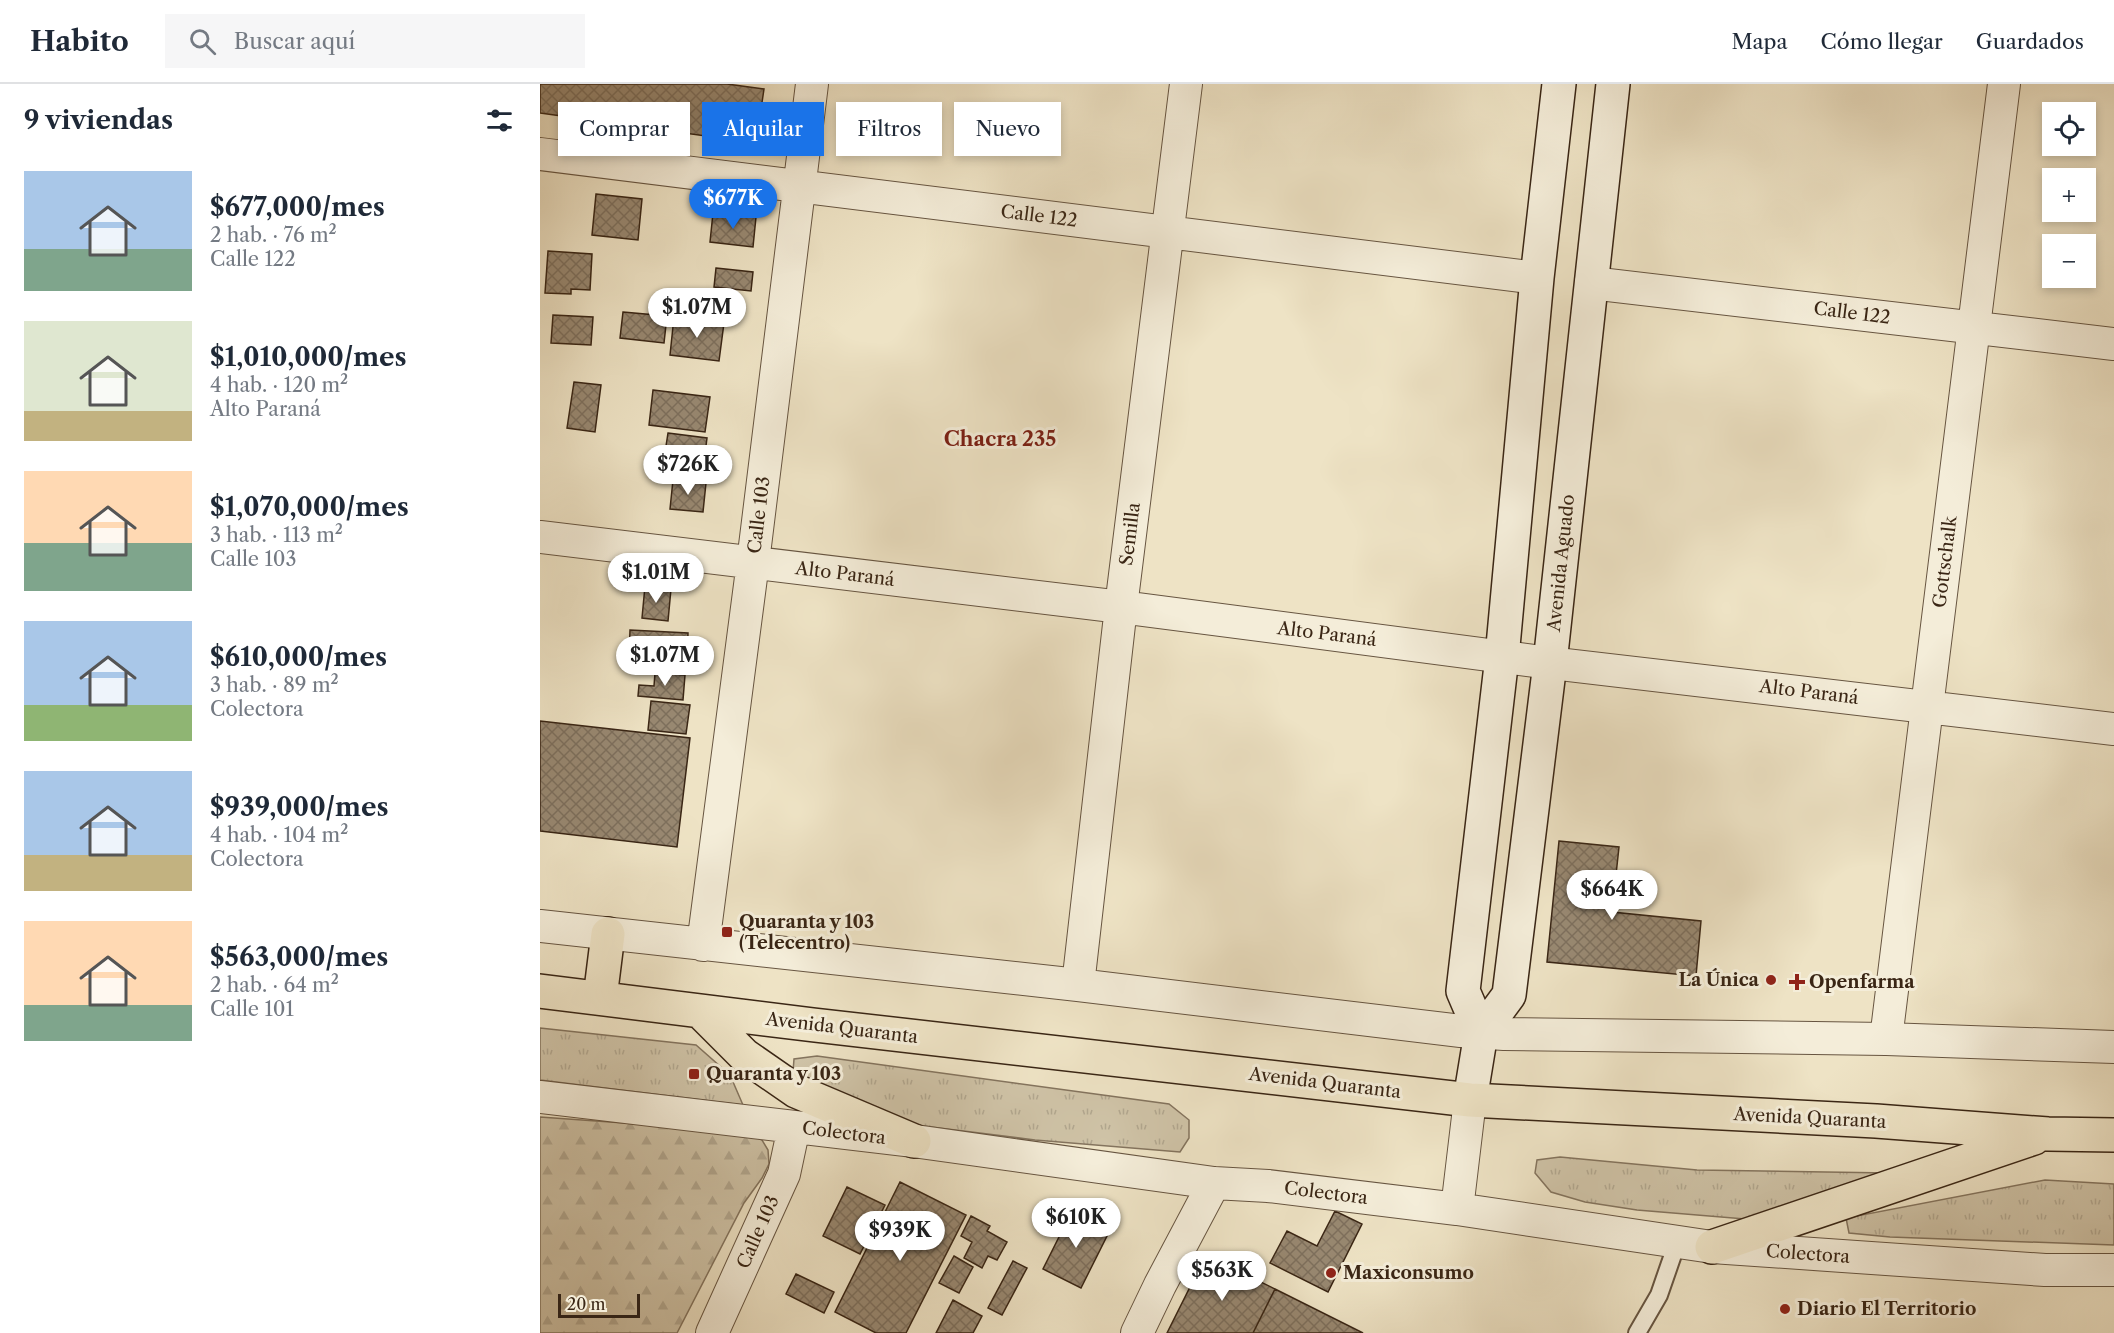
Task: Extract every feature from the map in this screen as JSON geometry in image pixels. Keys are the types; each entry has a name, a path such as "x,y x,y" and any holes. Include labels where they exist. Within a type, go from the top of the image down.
{"highway":[{"path":"600,998 608,934"},
{"name":"Avenida Quaranta","path":"540,991 1470,1100 1876,1121 2048,1134 2114,1135"},
{"path":"700,1011 744,1055 796,1090 914,1141"},
{"path":"1712,1247 2048,1134"}],"main road":[{"path":"1481,1033 1463,991 1502,657 1537,278 1559,84"},
{"name":"Avenida Aguado","path":"1470,1100 1481,1033 1509,996 1550,663 1613,84"}],"street":[{"name":"Calle 103","path":"703,945 812,84"},
{"name":"Semilla","path":"1078,985 1121,608 1186,84"},
{"name":"Gottschalk","path":"1886,1039 2004,84"},
{"name":"Calle 122","path":"540,154 1537,278"},
{"name":"Calle 122","path":"1591,283 2114,344"},
{"name":"Alto Paraná","path":"540,537 1550,663 2114,729"},
{"path":"540,926 1078,985 1481,1033 1886,1039 2114,1047"},
{"name":"Colectora","path":"540,1096 914,1141 1214,1183 1268,1186 1457,1209 1712,1247 2045,1270 2114,1270"},
{"path":"1457,1209 1470,1100"},
{"name":"Calle 103","path":"712,1333 784,1174 794,1127"},
{"path":"1137,1333 1214,1183"}],"lane":[{"path":"1637,1333 1659,1295 1677,1243"}],"green space":[{"path":"540,1028 696,1045 730,1075 743,1105 540,1080"},
{"path":"817,1056 1169,1104 1189,1120 1189,1138 1180,1152 1035,1140 899,1123 793,1072 794,1059"},
{"path":"540,1117 736,1131 762,1140 768,1150 769,1164 744,1203 677,1333 540,1333"},
{"path":"1560,1157 1697,1170 1890,1173 1745,1219 1637,1210 1585,1202 1551,1192 1535,1173 1537,1160"},
{"path":"2045,1180 2114,1184 2114,1245 1890,1237 1849,1233 1846,1218"}],"building":[{"path":"540,84 727,84 764,89 762,102 702,102 702,136 690,134 690,102 558,102 558,116 540,113"},
{"path":"596,194 642,199 638,240 592,235"},
{"path":"713,213 756,217 753,247 710,242"},
{"path":"548,251 592,254 590,290 571,289 571,294 545,293"},
{"path":"716,268 753,272 751,291 714,287"},
{"path":"623,312 667,316 664,343 620,338"},
{"path":"553,315 593,317 591,345 551,343"},
{"path":"674,317 724,323 719,361 670,355"},
{"path":"574,382 601,385 595,432 567,428"},
{"path":"653,390 710,397 705,432 649,425"},
{"path":"668,433 707,438 702,477 662,472"},
{"path":"673,480 706,483 703,512 670,509"},
{"path":"645,586 671,589 668,621 642,618"},
{"path":"630,630 688,633 687,662 629,658"},
{"path":"655,673 685,675 683,700 638,696 639,685 654,686"},
{"path":"651,701 690,705 686,734 648,730"},
{"path":"540,721 690,738 677,847 540,831"},
{"path":"1559,841 1619,847 1612,912 1701,921 1696,976 1547,962"},
{"path":"900,1182 966,1215 906,1333 876,1333 835,1312"},
{"path":"847,1187 885,1205 860,1254 823,1236"},
{"path":"1072,1211 1110,1230 1081,1288 1043,1269"},
{"path":"1335,1211 1362,1224 1328,1292 1270,1263 1287,1231 1317,1246"},
{"path":"971,1216 990,1226 987,1231 1007,1242 997,1260 988,1256 982,1268 964,1258 972,1242 961,1236"},
{"path":"1206,1255 1275,1289 1253,1333 1167,1333"},
{"path":"954,1256 973,1267 959,1293 939,1283"},
{"path":"1013,1261 1027,1268 1002,1315 988,1308"},
{"path":"796,1274 834,1292 824,1313 786,1294"},
{"path":"1275,1289 1363,1333 1253,1333"},
{"path":"953,1300 982,1316 973,1333 936,1333"}],"place":[{"name":"Quaranta y 103 (Telecentro)","path":"727,932"},
{"name":"La Única","path":"1771,980"},
{"name":"Openfarma","path":"1797,982"},
{"name":"Quaranta y 103","path":"694,1074"},
{"name":"Maxiconsumo","path":"1331,1273"},
{"name":"Diario El Territorio","path":"1785,1309"}],"district":[{"name":"Chacra 235","path":"1000,439"}]}
